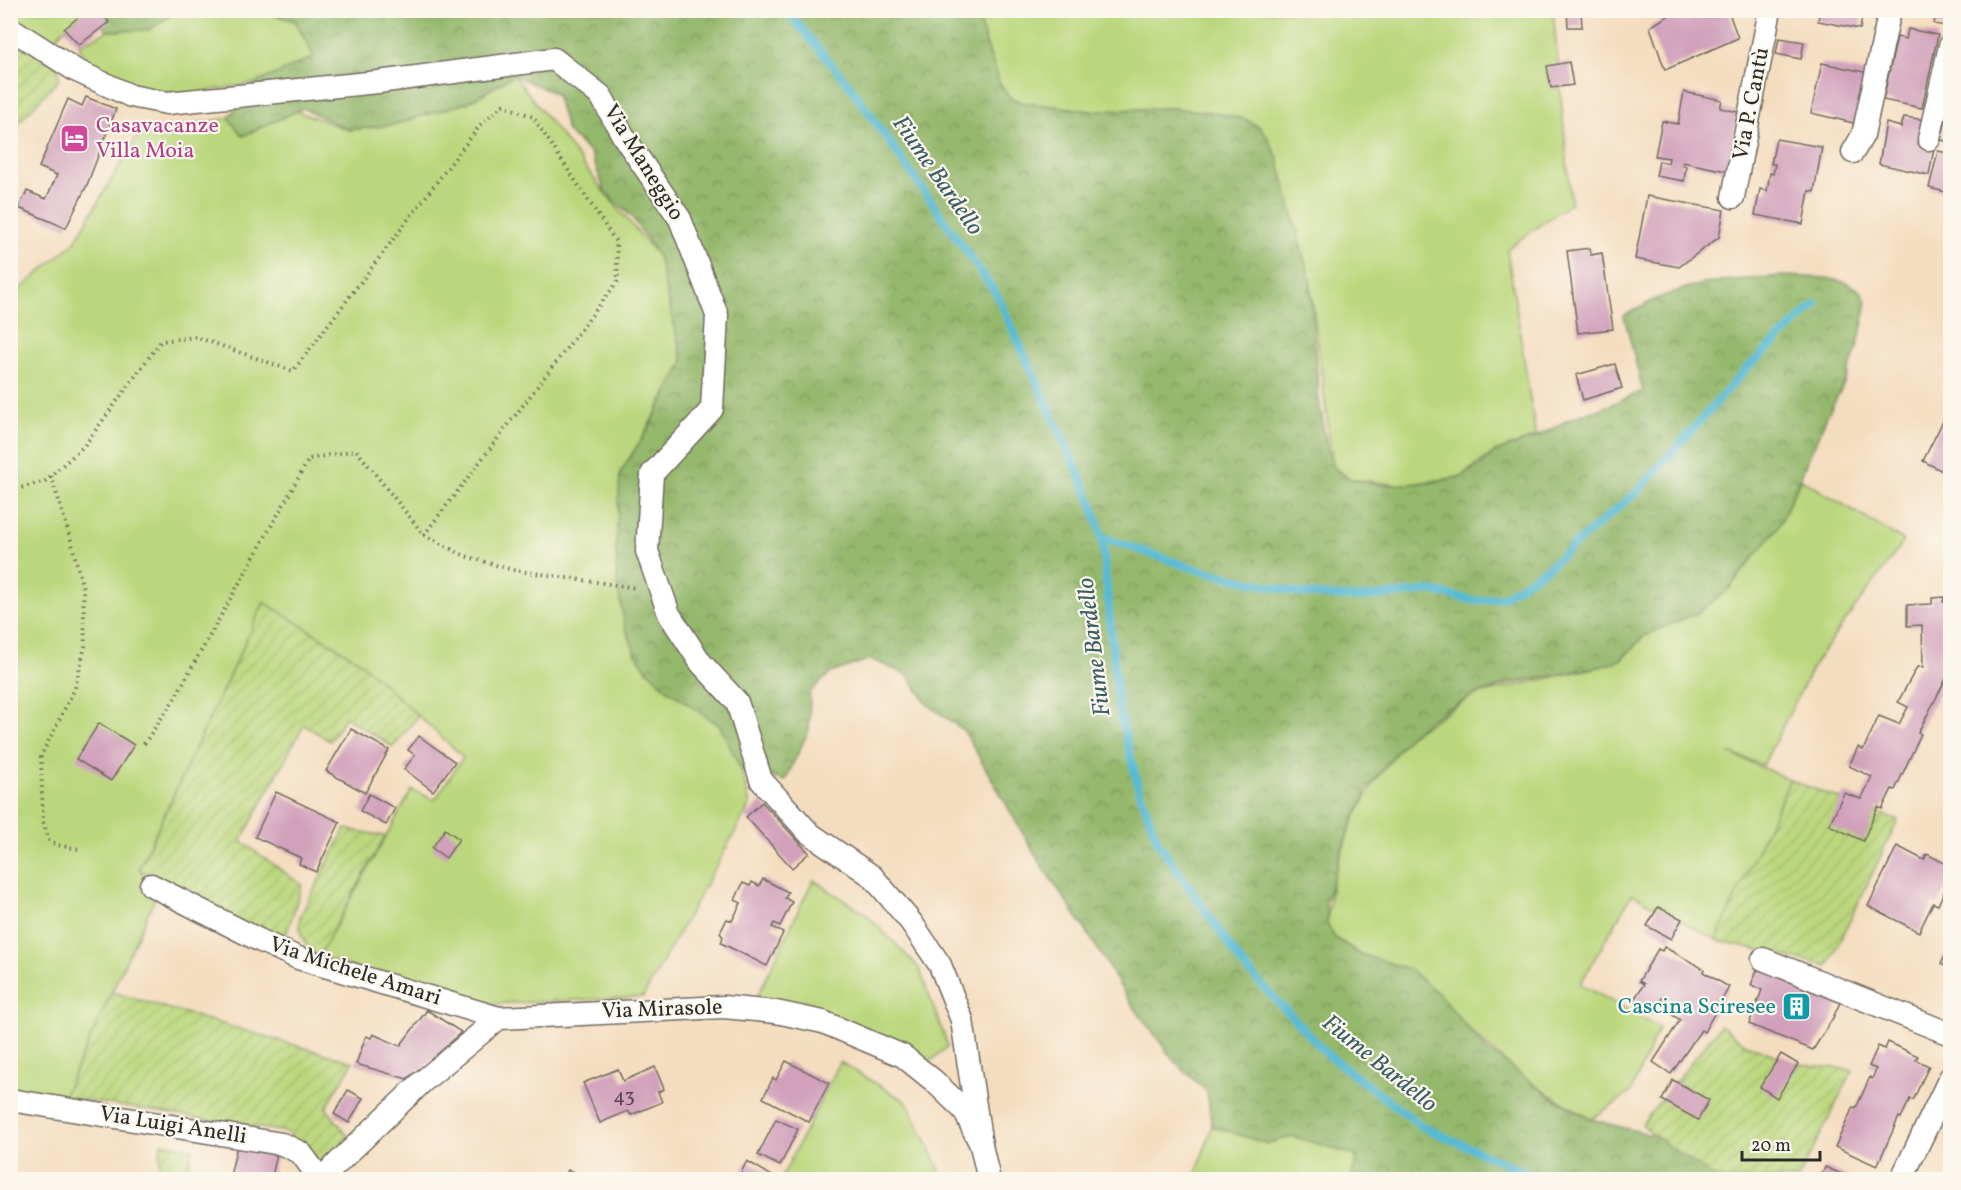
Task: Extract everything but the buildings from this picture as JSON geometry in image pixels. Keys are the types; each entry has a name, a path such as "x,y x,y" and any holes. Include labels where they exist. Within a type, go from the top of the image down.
{"street":[{"name":"Via P. Cantù","path":"1733,197 1770,10"},
{"path":"1853,152 1863,135 1890,10"},
{"name":"Via Maneggio","path":"10,28 75,70 131,96 167,103 378,82 554,59 601,96 624,137 680,219 717,315 712,409 652,474 647,551 669,614 700,663 736,702 761,780 809,833 872,876 911,922 940,965 962,1020 981,1145"},
{"path":"1929,139 1950,46"},
{"name":"Via Michele Amari","path":"151,885 298,958 499,1018"},
{"path":"1763,959 1950,1034"},
{"name":"Via Mirasole","path":"499,1018 537,1014 723,1006 776,1012 823,1022 903,1056 964,1110 981,1145 989,1179"},
{"path":"320,1179 422,1082 499,1018"},
{"path":"1901,1179 1950,1078"},
{"name":"Via Luigi Anelli","path":"10,1100 282,1144 301,1153 320,1179"}],"path":[{"path":"10,492 45,481 84,446 161,341 196,337 293,371 481,124 503,105 533,117 616,242 618,281 424,535"},
{"path":"142,747 173,701 309,459 356,450 424,535 465,556 513,570 661,591"},
{"path":"51,476 71,540 83,589 85,646 75,688 41,756 44,822 49,840 57,845 79,849"}],"green space":[{"path":"10,11 87,11 64,29 49,45 11,20"},
{"path":"95,11 177,11 149,30 107,31"},
{"path":"177,11 259,11 295,21 314,57 256,83 190,94 145,91 88,65 79,45 107,31 144,30"},
{"path":"259,11 979,11 982,31 999,82 1008,96 1020,102 1092,111 1171,108 1210,112 1244,119 1260,127 1278,159 1310,280 1319,400 1326,442 1333,466 1351,479 1385,485 1429,483 1459,477 1481,465 1495,452 1536,437 1574,417 1603,408 1643,391 1624,316 1655,299 1689,287 1721,281 1785,276 1826,278 1848,283 1861,291 1867,302 1857,349 1843,386 1827,416 1779,526 1728,590 1699,612 1644,636 1622,659 1603,666 1508,684 1474,695 1428,721 1410,735 1365,792 1366,795 1341,851 1326,902 1327,922 1334,937 1360,954 1409,969 1438,993 1487,1050 1553,1098 1591,1119 1655,1136 1717,1179 1351,1179 1357,1156 1292,1136 1268,1144 1212,1126 1207,1092 1174,1061 1128,999 1093,941 1037,858 964,731 927,704 908,675 870,659 831,673 810,692 809,730 785,781 741,769 720,726 669,691 647,670 636,654 625,627 617,583 616,545 620,473 648,429 683,362 658,256 633,218 606,194 591,154 567,131 556,94 514,75 469,102 392,125 349,130 303,108 243,136 228,118 256,83 314,57 295,21"},
{"path":"978,11 1553,11 1571,203 1507,249 1536,437 1495,452 1459,477 1402,485 1351,479 1333,467 1310,280 1244,119 1210,112 1171,108 1092,111 1021,102 1008,96 999,82 982,31"},
{"path":"10,39 58,67 59,80 11,130"},
{"path":"514,75 606,194 658,256 683,362 642,438 620,473 720,726 741,769 750,805 643,997 491,1004 439,995 319,956 412,790 435,800 463,757 359,661 264,602 139,868 156,896 63,1097 11,1089 10,298 74,243 139,133 228,118 243,136 296,111 349,130 392,125 469,102"},
{"path":"1801,479 1904,541 1816,661 1763,765 1729,753 1790,780 1716,940 1632,894 1580,984 1659,1027 1630,1093 1591,1119 1523,1078 1476,1036 1410,970 1360,954 1334,937 1327,922 1332,881 1352,823 1375,781 1410,735 1474,695 1603,666 1622,659 1644,636 1785,512"},
{"path":"264,602 359,661 418,716 393,747 345,717 330,741 304,725 241,841 302,885 284,942 264,936 139,869"},
{"path":"1790,780 1898,820 1828,966 1716,940"},
{"path":"345,829 385,836 319,956 303,940 300,917"},
{"path":"813,880 866,914 919,968 948,1046 928,1063 822,1013 757,997"},
{"path":"112,992 353,1062 326,1108 348,1136 322,1166 287,1132 63,1097"},
{"path":"1721,1025 1743,1043 1798,1064 1853,1070 1798,1179 1717,1179 1655,1136 1642,1124"},
{"path":"840,1062 907,1102 938,1166 941,1179 781,1179"},
{"path":"1212,1126 1268,1144 1292,1136 1357,1156 1351,1179 1194,1180"},
{"path":"161,1143 192,1148 187,1179 158,1179"}],"waterway":[{"name":"Fiume Bardello","path":"786,10 850,86 997,295 1091,501 1102,537 1118,706 1139,790 1158,842 1242,964 1329,1056 1423,1127 1543,1180"},
{"path":"1102,537 1195,569 1303,594 1357,598 1431,591 1475,601 1503,597 1547,568 1639,490 1745,370 1816,304"}],"place":[{"name":"Casavacanze Villa Moia","path":"75,139"},
{"name":"Cascina Sciresee","path":"1797,1007"}]}
